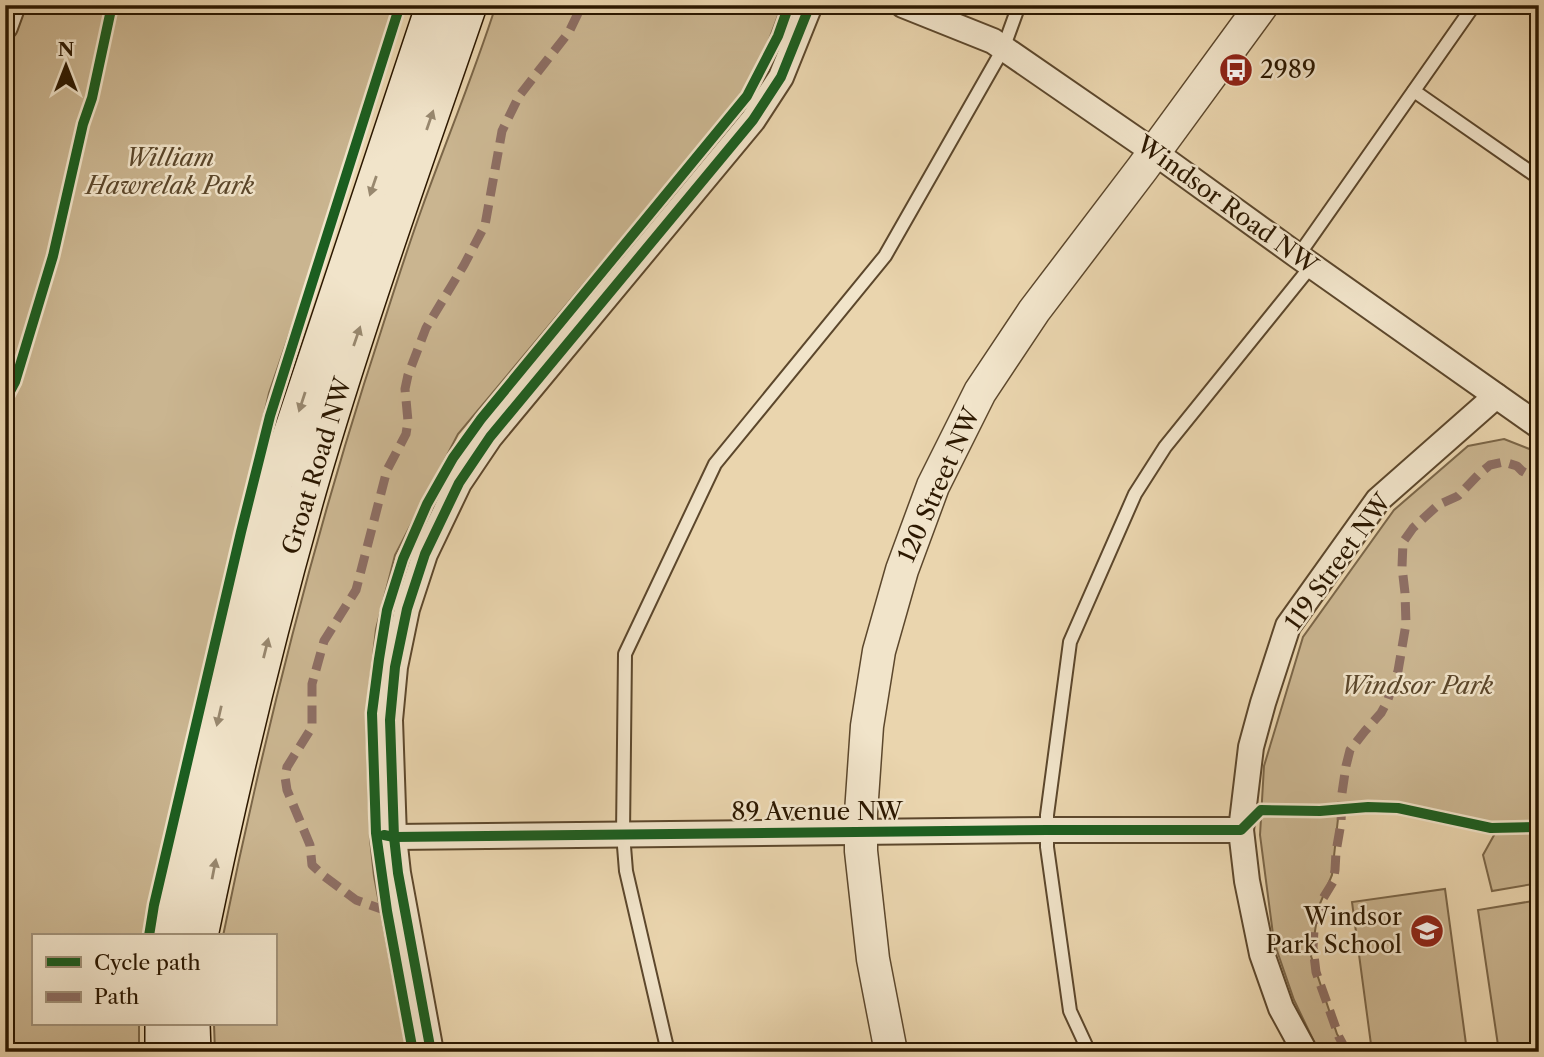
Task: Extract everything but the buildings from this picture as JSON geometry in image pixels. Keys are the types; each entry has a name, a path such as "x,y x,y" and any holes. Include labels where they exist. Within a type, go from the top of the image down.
{"main road":[{"name":"Groat Road NW","path":"169,934 245,600 275,482 435,5"},
{"name":"Groat Road NW","path":"200,934 256,689 309,487 343,377 469,5"},
{"path":"163,1026 163,1052"},
{"path":"192,1026 193,1052"}],"street":[{"path":"5,27 13,5"},
{"path":"431,1052 398,873 394,837 390,720 395,667 407,609 421,565 458,483 490,437 752,120 781,77 810,5"},
{"name":"Windsor Road NW","path":"903,5 993,41 1539,426"},
{"name":"120 Street NW","path":"891,1052 873,959 861,833 867,726 879,651 902,569 933,486 980,392 1034,311 1262,5"},
{"name":"119 Street NW","path":"1305,1052 1281,1008 1262,954 1247,881 1241,830 1251,747 1263,703 1287,626 1378,500 1496,396"},
{"name":"89 Avenue NW","path":"394,837 1241,830"}],"lane":[{"path":"668,1052 626,872 623,834 625,654 715,464 885,256 1003,49 1019,5"},
{"path":"1089,1052 1070,1011 1047,847 1047,816 1070,642 1135,494 1165,447 1305,261 1414,91 1474,5"},
{"path":"1414,91 1539,178"}],"green space":[{"name":"William Hawrelak Park","path":"5,5 402,5 269,393 144,934 32,934 32,1026 139,1026 139,1052 5,1052"},
{"path":"496,5 782,5 759,66 733,106 458,434 395,555 376,629 366,717 370,839 374,876 407,1052 215,1052 214,1026 276,1026 276,934 223,934 269,727 323,520 414,230"},
{"name":"Windsor Park","path":"1504,439 1539,455 1539,883 1492,891 1483,855 1498,828 1398,808 1339,809 1332,875 1319,906 1311,956 1337,1034 1348,1052 1319,1052 1294,1000 1274,942 1260,835 1264,766 1303,637 1394,510 1468,446"},
{"path":"1445,889 1466,1044 1408,1052 1372,1052 1352,902"},
{"path":"1539,900 1539,1052 1499,1052 1478,910"}],"marked path":[{"path":"5,27 13,5"},
{"path":"387,911 356,900 312,865 310,845 287,790 287,767 312,727 312,684 324,641 356,590 387,470 406,434 408,421 405,389 408,375 426,328 485,225 502,131 519,96 569,32 582,5"},
{"path":"1347,1052 1316,972 1314,930 1322,900 1333,882 1342,793 1350,750 1381,713 1398,671 1406,624 1403,542 1413,528 1438,505 1458,496 1490,465 1504,462 1517,466 1539,481"}],"cycle path":[{"path":"5,401 15,382 53,256 112,5"},
{"path":"149,934 270,416 400,5"},
{"path":"413,1052 387,911 376,833 372,713 387,610 403,559 427,504 453,458 481,419 747,96 778,36 789,5"},
{"path":"431,1052 398,873 394,837 390,720 395,667 407,609 425,554 459,483 490,437 753,120 781,77 810,5"},
{"path":"384,835 1241,830 1261,810 1320,811 1368,807 1398,808 1491,828 1539,827"}],"place":[{"name":"2989","path":"1236,70"},
{"name":"Windsor Park School","path":"1427,931"}]}
